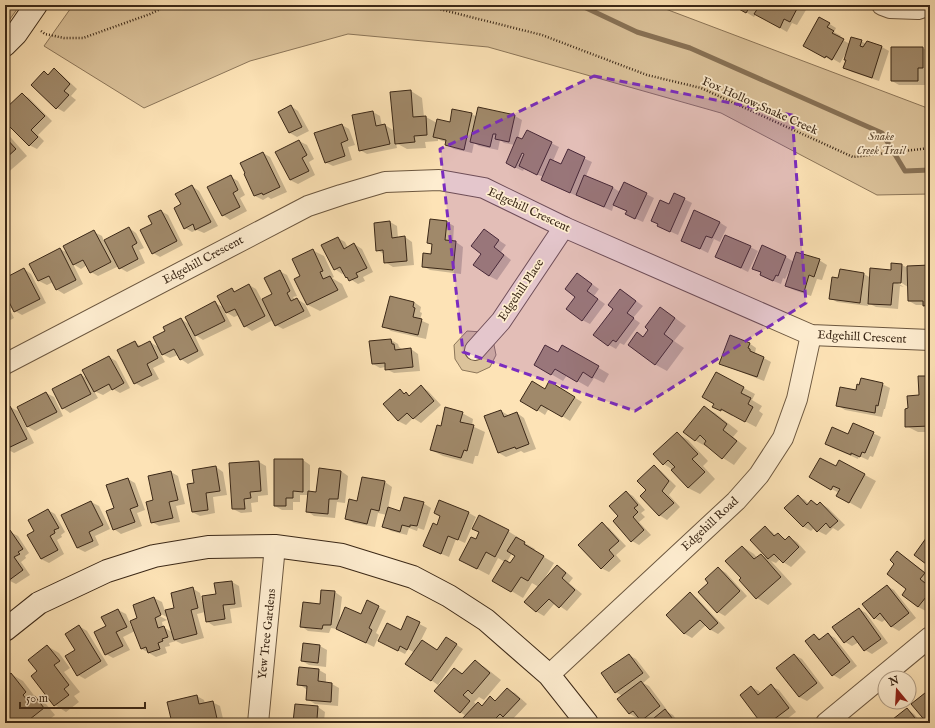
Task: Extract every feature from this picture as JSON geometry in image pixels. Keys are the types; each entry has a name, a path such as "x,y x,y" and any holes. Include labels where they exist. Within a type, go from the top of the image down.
{"street":[{"path":"882,5 890,8 918,9 930,6"},
{"path":"5,45 16,34 31,12"},
{"name":"Edgehill Crescent","path":"5,364 308,206 385,182 439,180 484,188 564,226 811,335 930,340"},
{"name":"Edgehill Place","path":"475,350 500,321 564,226"},
{"name":"Edgehill Road","path":"549,674 736,501 759,475 783,438 797,399 811,335"},
{"path":"5,630 39,603 107,571 154,556 208,547 275,546 342,555 413,577 449,596 486,620 549,674 587,723"},
{"name":"Yew Tree Gardens","path":"258,723 275,546"},
{"path":"826,723 930,637"}],"path":[{"path":"31,12 46,34 64,38 83,38 150,14 169,5"},
{"name":"Fox Hollow;Snake Creek","path":"423,5 542,35 647,75 701,88 853,157 930,148"}],"highlighted area":[{"path":"594,76 792,115 806,303 635,411 463,352 440,149"}],"green space":[{"path":"5,5 20,5 5,26"},
{"name":"Snake Creek Trail","path":"73,5 655,5 930,109 930,194 877,195 721,113 488,47 348,34 250,61 144,108 44,46"},
{"path":"467,331 483,332 493,340 496,355 490,367 477,373 462,370 455,359 454,345"}],"building":[{"path":"732,5 751,5 746,13"},
{"path":"760,5 799,5 790,22 784,19 780,28 754,14"},
{"path":"819,17 830,23 827,27 834,31 832,33 844,39 832,60 826,56 825,58 803,46"},
{"path":"851,37 862,40 860,46 863,47 867,41 882,46 872,78 843,68"},
{"path":"891,47 923,47 923,68 918,68 918,81 891,81"},
{"path":"54,68 70,84 64,91 69,95 56,109 31,85 44,71 48,75"},
{"path":"411,90 413,117 426,116 427,135 414,136 415,142 395,144 390,92"},
{"path":"22,93 45,116 31,130 38,137 29,146 5,122 5,109"},
{"path":"291,105 302,127 289,133 278,112"},
{"path":"478,107 515,115 509,142 495,139 496,134 493,134 490,147 470,142"},
{"path":"452,109 472,113 464,150 445,145 446,140 433,137 437,119 450,122"},
{"path":"373,111 376,126 385,124 390,144 359,151 352,115"},
{"path":"342,124 348,140 341,143 345,156 325,163 314,133"},
{"path":"527,130 552,142 537,175 519,166 524,154 522,153 515,168 506,163 517,137 522,139"},
{"path":"5,137 16,149 5,159"},
{"path":"299,140 307,155 302,158 309,171 290,180 275,152"},
{"path":"568,149 585,157 570,193 541,180 550,159 561,164"},
{"path":"263,152 280,187 263,195 262,193 254,196 240,163"},
{"path":"231,175 238,190 233,193 240,207 222,216 207,187"},
{"path":"584,175 613,187 604,207 576,195"},
{"path":"624,182 647,193 635,219 625,214 627,211 613,205"},
{"path":"192,185 211,222 195,230 193,224 184,229 174,208 181,204 175,194"},
{"path":"674,193 685,198 670,232 657,226 658,224 651,221 660,200 669,204"},
{"path":"161,210 177,241 152,254 140,230 152,224 148,216"},
{"path":"694,210 720,222 712,238 706,236 700,249 681,241"},
{"path":"430,219 447,221 445,240 456,241 453,270 422,267 423,253 431,254 432,244 427,243"},
{"path":"390,221 392,238 405,236 407,261 384,263 383,250 376,251 374,223"},
{"path":"129,227 137,243 132,246 138,259 119,269 104,240"},
{"path":"484,229 499,240 494,247 504,255 489,276 473,265 481,254 471,246"},
{"path":"94,230 111,262 90,273 83,260 73,265 63,246"},
{"path":"725,235 751,246 741,268 715,257"},
{"path":"338,237 344,249 354,243 367,268 356,273 358,277 349,281 340,267 334,270 321,245"},
{"path":"762,245 786,256 778,276 776,275 773,281 760,275 761,272 752,269"},
{"path":"60,248 76,280 56,290 49,276 38,281 29,264"},
{"path":"313,249 323,271 320,272 323,279 330,276 338,290 307,305 294,279 300,276 292,259"},
{"path":"796,252 820,259 814,277 809,275 804,292 785,286"},
{"path":"891,263 902,264 901,283 893,283 891,305 868,304 870,268 891,270"},
{"path":"930,265 930,305 923,306 923,301 908,301 907,266"},
{"path":"24,268 40,299 14,312 5,294 5,278"},
{"path":"840,269 864,273 860,303 829,299 832,277 838,278"},
{"path":"280,270 290,291 287,293 291,301 297,298 304,311 275,326 262,299 272,294 264,278"},
{"path":"577,273 592,284 587,291 598,299 582,321 566,309 575,297 565,289"},
{"path":"249,284 265,316 244,327 235,309 226,313 217,296 232,288 234,292"},
{"path":"620,289 636,301 627,313 634,318 616,342 613,340 608,346 593,335 613,309 608,305"},
{"path":"390,296 414,302 413,307 415,308 413,317 422,319 418,335 382,327"},
{"path":"215,301 225,321 195,336 185,317"},
{"path":"660,307 675,318 664,334 673,341 655,365 628,345 637,332 643,337 648,330 645,327"},
{"path":"181,318 198,351 180,360 174,349 162,355 153,337 165,331 163,327"},
{"path":"730,335 750,343 748,348 750,351 764,357 757,377 719,364"},
{"path":"391,339 395,350 411,348 413,367 385,370 385,363 372,364 369,341"},
{"path":"135,341 138,347 150,341 158,358 147,364 152,375 134,384 117,350"},
{"path":"545,345 558,352 562,345 599,366 592,378 583,372 577,382 555,369 551,375 534,365"},
{"path":"109,356 124,383 112,390 109,384 94,392 82,370"},
{"path":"716,372 744,387 741,393 751,398 748,404 753,407 745,422 721,409 721,411 712,407 714,404 702,397"},
{"path":"81,374 91,394 62,409 52,389"},
{"path":"918,376 930,376 930,426 905,427 905,409 908,408 907,396 919,395"},
{"path":"861,378 883,383 875,413 836,406 840,387 856,390 857,384 859,385"},
{"path":"532,381 545,389 549,381 575,397 562,417 541,405 537,411 520,401"},
{"path":"421,385 434,401 413,419 407,413 398,421 383,404 400,389 404,394 406,392 409,396"},
{"path":"46,392 57,412 27,427 17,407"},
{"path":"10,406 27,439 6,449 5,409"},
{"path":"704,406 727,424 723,430 737,441 722,459 704,444 706,441 700,435 695,441 683,432"},
{"path":"445,407 463,412 460,422 474,425 467,451 464,450 461,458 430,450 437,425 441,426"},
{"path":"501,410 504,417 517,412 529,444 498,453 484,416"},
{"path":"853,423 874,432 865,453 862,452 860,457 851,453 851,455 825,444 832,427 848,434"},
{"path":"677,432 698,454 692,459 705,472 688,488 671,470 675,467 668,460 663,465 653,454"},
{"path":"820,458 836,466 839,460 865,474 849,503 836,496 840,489 833,486 831,490 809,477"},
{"path":"274,459 303,459 303,492 293,491 293,498 286,498 286,506 274,506"},
{"path":"259,461 261,491 250,492 251,498 244,499 245,509 232,509 229,463"},
{"path":"654,465 669,481 662,491 674,503 659,516 640,496 646,490 637,481"},
{"path":"216,466 220,491 206,493 208,510 192,512 187,484 194,483 192,470"},
{"path":"319,468 341,471 338,499 329,499 328,514 306,512 308,491 316,492"},
{"path":"171,471 178,500 169,502 173,518 151,523 146,502 153,500 148,476"},
{"path":"362,477 385,481 379,511 371,509 367,524 345,519 349,499 357,501"},
{"path":"128,478 138,506 130,509 135,522 113,530 106,511 114,508 106,485"},
{"path":"626,491 638,505 634,508 638,512 633,517 644,530 631,542 613,521 618,516 609,506"},
{"path":"798,495 807,505 811,500 817,505 820,502 838,521 830,528 826,523 817,532 808,522 803,527 784,508"},
{"path":"404,497 424,502 417,526 410,525 410,527 402,525 400,532 382,527 388,507 400,511"},
{"path":"439,500 469,512 458,540 448,536 441,554 423,546 433,523 437,525 440,516 434,513"},
{"path":"91,501 103,525 89,532 93,541 77,548 61,515"},
{"path":"48,509 59,528 54,530 55,533 50,536 58,550 41,559 27,535 34,531 28,520"},
{"path":"479,515 509,530 495,557 486,552 477,569 459,560 471,537 476,539 479,532 472,529"},
{"path":"602,522 619,541 609,550 614,556 601,569 578,545"},
{"path":"765,526 774,536 778,533 785,540 789,536 799,547 783,563 774,554 768,559 750,540"},
{"path":"10,530 23,549 18,552 20,554 14,557 23,570 8,581 5,577 5,534"},
{"path":"929,534 930,535 930,567 914,555"},
{"path":"516,537 525,542 524,544 544,556 528,581 521,577 511,592 492,581 505,560 510,563 515,556 507,551"},
{"path":"742,546 754,559 761,554 781,577 756,599 739,580 741,578 725,561"},
{"path":"897,551 925,573 920,579 930,587 930,592 918,607 902,595 906,589 887,574 894,564 890,560"},
{"path":"557,565 566,573 562,578 575,590 559,608 549,599 536,612 524,602"},
{"path":"718,567 740,591 717,613 698,592 708,583 705,579"},
{"path":"232,581 235,604 223,605 225,619 206,622 202,596 216,594 214,583"},
{"path":"887,585 909,613 891,627 880,613 874,619 862,604"},
{"path":"193,587 198,608 191,610 197,634 174,640 165,610 174,608 171,593"},
{"path":"321,590 335,591 331,625 323,625 322,629 300,627 303,602 320,604"},
{"path":"690,592 718,623 710,630 700,620 684,634 666,615"},
{"path":"154,597 161,615 155,618 158,628 164,626 168,637 162,639 163,641 158,643 160,649 148,653 146,647 141,649 130,621 137,618 133,605"},
{"path":"367,600 379,606 369,628 372,630 366,643 336,629 345,607 361,614"},
{"path":"859,608 881,639 864,651 853,636 844,643 832,627"},
{"path":"118,609 127,627 116,632 123,646 105,655 94,632 106,626 101,617"},
{"path":"407,616 420,622 407,650 400,646 398,651 378,641 387,623 401,630"},
{"path":"79,625 101,661 77,676 65,656 75,650 65,634"},
{"path":"828,633 850,662 832,676 805,641 814,634 819,640"},
{"path":"446,637 457,644 431,681 405,664 422,640 437,650"},
{"path":"303,643 320,645 318,663 301,661"},
{"path":"47,645 60,661 54,665 69,685 64,689 69,695 54,706 31,676 37,671 28,660"},
{"path":"629,654 643,673 615,693 601,673"},
{"path":"794,654 817,683 799,697 776,668"},
{"path":"475,660 490,673 472,694 468,690 463,695 470,701 460,713 434,691 454,668 462,674"},
{"path":"299,667 319,669 318,681 332,683 331,702 306,700 307,686 297,685"},
{"path":"11,673 26,692 23,695 28,701 35,696 44,708 25,723 13,723 5,713 5,678"},
{"path":"641,681 660,706 641,721 633,711 629,714 617,699"},
{"path":"771,684 789,708 769,723 761,723 740,695 751,686 758,695"},
{"path":"507,688 520,699 503,717 500,714 491,723 467,723 462,719 478,702 482,706 490,696 495,701"},
{"path":"930,689 930,721 927,723 916,710 917,699"},
{"path":"197,695 199,704 213,701 218,723 197,723 196,720 185,723 172,723 167,702"},
{"path":"295,704 318,706 317,719 330,721 330,723 293,722"},
{"path":"665,709 676,723 648,723"},
{"path":"904,710 909,710 919,723 888,723"}],"waterway":[{"path":"575,5 582,6 637,32 690,48 882,133 905,171 930,170"}]}
